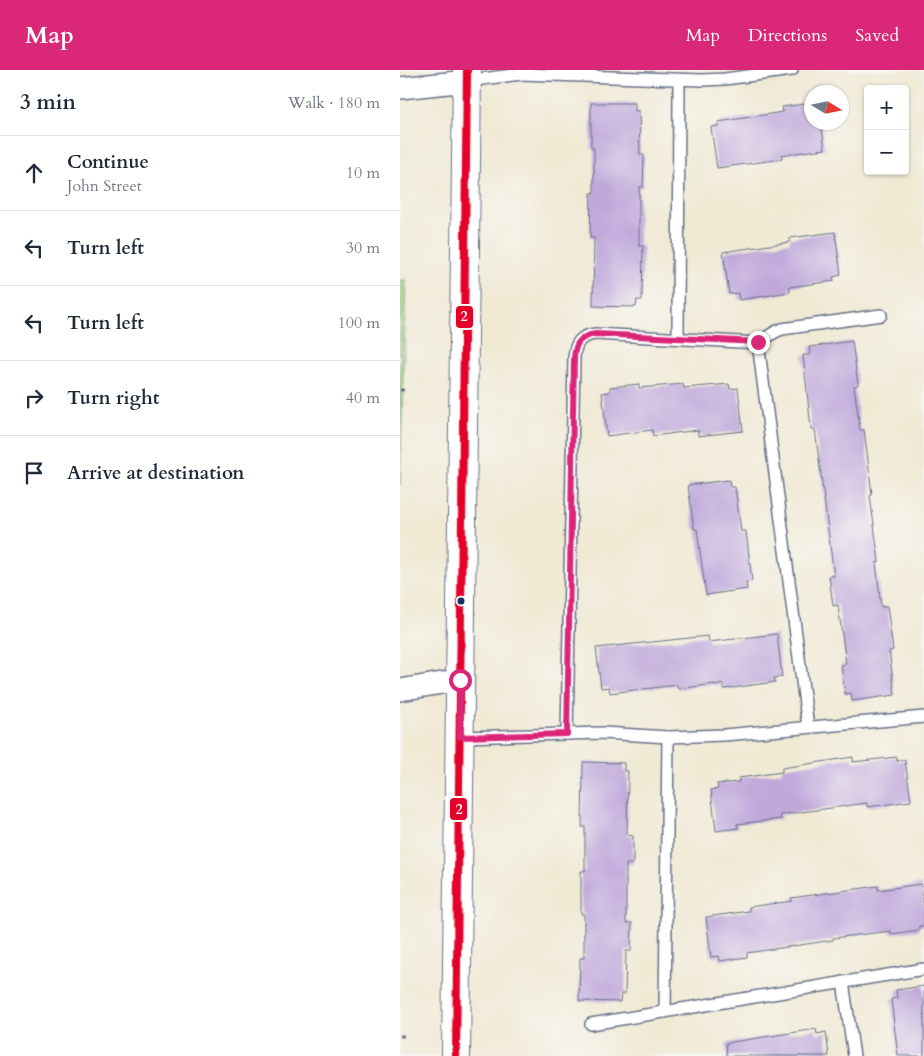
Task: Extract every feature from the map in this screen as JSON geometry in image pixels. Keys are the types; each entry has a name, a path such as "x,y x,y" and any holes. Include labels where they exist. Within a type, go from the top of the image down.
{"main road":[{"path":"456,1056 467,75"}],"street":[{"path":"400,88 467,75"},
{"path":"400,690 460,680"}],"lane":[{"path":"467,75 521,74 679,80 725,74 792,70"},
{"path":"678,338 679,80"},
{"path":"567,734 574,358 576,345 584,337 596,334 758,342 782,329 882,315"},
{"path":"758,342 808,727"},
{"path":"460,737 603,733 668,737 724,735 924,717"},
{"path":"665,1012 668,737"},
{"path":"591,1024 924,969"},
{"path":"843,982 854,1056"}],"path":[{"path":"400,390 408,390"},
{"path":"400,1036 406,1036"}],"green space":[{"path":"400,280 406,280 400,485"}],"building":[{"path":"591,103 635,103 635,111 639,111 640,155 644,155 643,187 639,187 639,246 643,246 642,300 637,300 636,307 593,306 594,238 590,238 591,193 594,193 594,148 591,148"},
{"path":"804,104 804,130 822,130 825,149 781,155 782,159 717,168 711,127 718,126 718,122 783,112 782,107"},
{"path":"835,232 841,275 833,277 834,281 789,287 790,292 739,300 738,293 729,294 723,252 790,242 790,238"},
{"path":"852,341 858,385 854,386 860,430 864,430 872,495 870,496 879,562 876,563 881,607 887,606 893,650 889,651 895,695 852,701 851,693 845,694 841,665 846,664 838,605 833,606 829,576 834,576 815,429 811,429 803,355 810,355 809,347"},
{"path":"639,384 639,388 683,384 684,388 729,384 730,389 738,388 743,431 698,436 698,430 653,436 652,430 607,436 602,393 610,392 610,387"},
{"path":"729,480 730,487 735,487 741,531 746,531 752,581 746,582 747,589 706,595 697,529 694,529 688,485"},
{"path":"777,634 782,677 774,678 775,682 724,689 723,684 678,689 677,685 610,693 609,687 601,688 596,648 708,636 709,642"},
{"path":"853,757 853,762 897,757 897,761 905,760 911,801 867,807 867,803 780,815 781,819 737,824 738,828 716,831 711,790 718,789 717,784 739,782 739,778 782,772 782,768"},
{"path":"583,762 624,763 624,771 628,771 627,835 633,836 633,864 626,864 626,923 632,923 631,951 626,951 625,994 621,994 620,1002 579,1001 580,958 584,958 584,914 581,914 581,871 585,871 585,827 582,827"},
{"path":"921,884 924,926 919,926 919,930 891,934 891,931 833,938 833,940 747,953 747,957 720,961 719,956 711,957 706,917 749,911 749,907 792,901 791,898 878,886 878,890"},
{"path":"924,986 924,1056 898,1056 891,999 897,998 896,990"},
{"path":"816,1029 817,1034 826,1032 829,1056 727,1056 726,1043"}],"transit line":[{"name":"2","path":"456,1056 467,70"}],"route":[{"path":"460,680 460,737 567,734 574,351 579,340 596,334 758,342"}]}
